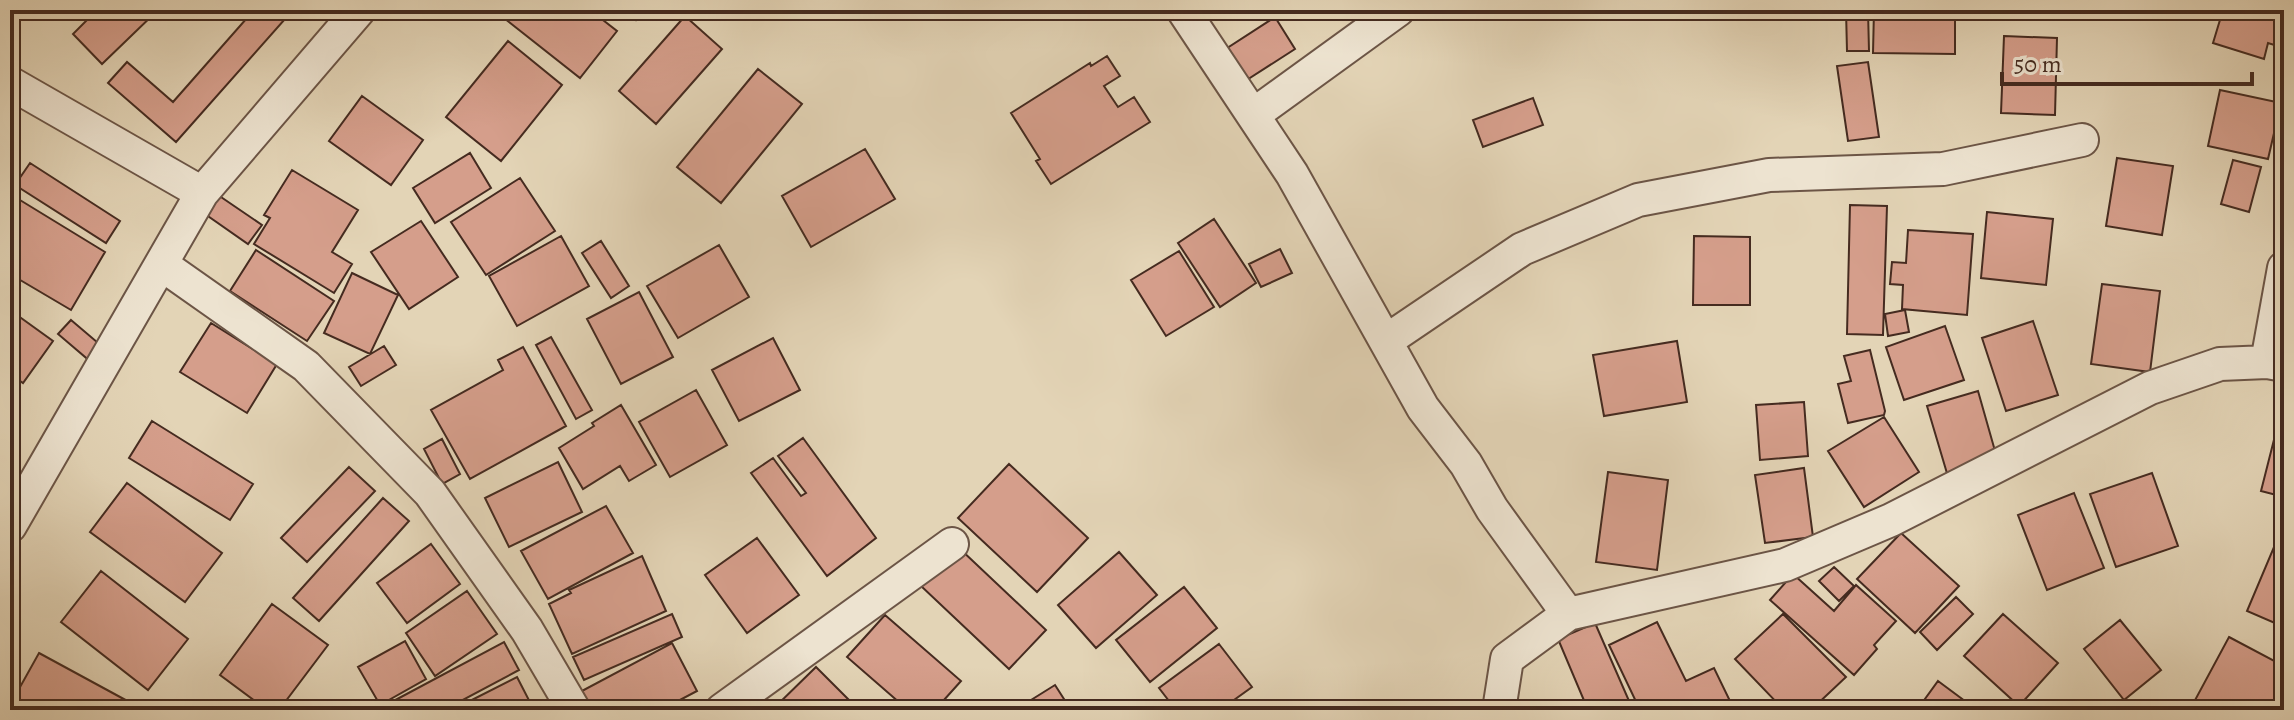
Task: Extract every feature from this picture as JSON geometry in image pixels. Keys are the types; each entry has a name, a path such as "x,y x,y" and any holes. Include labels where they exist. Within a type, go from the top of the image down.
{"street":[{"path":"10,526 202,193 359,10"},
{"path":"1183,10 1292,174 1423,408 1466,464 1492,509 1568,614"},
{"path":"1253,115 1398,10"},
{"path":"10,83 202,193"},
{"path":"1386,341 1522,249 1638,200 1769,175 1943,169 2082,140"},
{"path":"161,264 306,366 430,493 527,630 574,710"},
{"path":"1499,710 1507,659 1568,614 1785,565 1891,520 2150,388 2220,364 2275,363 2284,268"},
{"path":"722,710 952,544"}],"building":[{"path":"97,10 158,10 102,64 73,34"},
{"path":"254,10 293,10 176,142 108,83 127,62 173,102"},
{"path":"511,10 590,10 617,31 580,78 504,18"},
{"path":"625,10 646,10 636,20"},
{"path":"1846,10 1868,10 1869,51 1847,51"},
{"path":"1874,10 1955,10 1955,54 1873,53"},
{"path":"2223,10 2278,10 2277,13 2284,15 2284,48 2268,43 2264,59 2213,43"},
{"path":"685,16 722,49 656,124 619,91"},
{"path":"1275,17 1295,49 1239,85 1218,54"},
{"path":"2004,36 2057,38 2055,115 2001,113"},
{"path":"508,41 562,85 501,161 446,117"},
{"path":"1107,56 1120,76 1104,86 1118,107 1134,97 1150,122 1051,184 1036,161 1040,159 1011,113 1090,63 1091,66"},
{"path":"1868,62 1879,137 1848,141 1837,66"},
{"path":"758,69 802,104 721,203 677,167"},
{"path":"2220,90 2281,103 2268,159 2208,146"},
{"path":"362,96 423,140 391,185 329,141"},
{"path":"1533,98 1543,125 1483,147 1473,120"},
{"path":"865,149 895,199 811,247 782,196"},
{"path":"470,153 491,188 435,223 413,188"},
{"path":"2117,158 2173,166 2162,235 2106,226"},
{"path":"2233,160 2261,167 2249,212 2221,204"},
{"path":"30,163 120,221 106,243 15,185"},
{"path":"292,170 358,210 332,252 352,264 334,293 254,244 270,218 264,215"},
{"path":"520,178 555,231 486,275 451,222"},
{"path":"218,195 262,225 248,244 205,214"},
{"path":"15,197 105,252 71,310 10,274 10,205"},
{"path":"1850,205 1887,206 1883,335 1847,334"},
{"path":"1987,212 2053,219 2046,285 1981,278"},
{"path":"1214,219 1256,283 1220,307 1178,243"},
{"path":"421,221 458,277 409,309 371,252"},
{"path":"1908,230 1973,234 1967,315 1902,309 1903,285 1890,284 1892,262 1906,263"},
{"path":"561,236 589,286 517,326 489,276"},
{"path":"1694,236 1750,237 1750,305 1693,305"},
{"path":"601,241 629,286 611,298 582,253"},
{"path":"719,245 749,297 678,338 647,286"},
{"path":"1280,249 1292,273 1261,287 1249,264"},
{"path":"256,250 334,301 307,341 230,291"},
{"path":"1179,251 1214,307 1166,336 1131,280"},
{"path":"352,273 398,295 370,354 324,333"},
{"path":"2102,284 2160,291 2150,372 2091,364"},
{"path":"639,292 673,357 621,384 587,319"},
{"path":"10,310 53,341 23,383 10,374"},
{"path":"1905,310 1909,332 1888,336 1885,314"},
{"path":"71,320 104,348 91,362 58,334"},
{"path":"2033,321 2058,395 2006,411 1982,338"},
{"path":"211,323 277,364 247,413 180,372"},
{"path":"1945,326 1964,380 1904,400 1886,347"},
{"path":"551,337 592,410 576,419 536,345"},
{"path":"773,338 800,390 739,421 712,370"},
{"path":"1677,341 1687,402 1604,416 1593,355"},
{"path":"384,346 396,365 361,386 349,367"},
{"path":"523,347 566,426 470,479 431,410 503,370 498,360"},
{"path":"1870,350 1884,415 1848,423 1838,384 1851,381 1844,356"},
{"path":"696,390 727,445 670,477 639,422"},
{"path":"1978,391 1999,465 1949,480 1927,406"},
{"path":"1804,402 1808,456 1760,460 1756,405"},
{"path":"621,405 656,465 629,481 620,466 583,489 559,448"},
{"path":"2281,412 2284,413 2284,497 2261,491"},
{"path":"1884,417 1919,472 1864,507 1828,451"},
{"path":"152,421 253,484 230,520 129,458"},
{"path":"803,438 876,538 827,576 751,473 773,458 801,496 806,493 778,456"},
{"path":"442,439 460,474 442,484 424,449"},
{"path":"558,462 582,512 509,547 485,498"},
{"path":"1009,464 1088,538 1037,592 958,518"},
{"path":"349,467 375,491 307,562 281,538"},
{"path":"1804,468 1813,537 1765,543 1755,475"},
{"path":"1608,472 1668,480 1657,570 1596,562"},
{"path":"2152,473 2178,546 2116,567 2090,494"},
{"path":"127,483 222,553 185,602 90,532"},
{"path":"2074,493 2104,568 2047,590 2018,515"},
{"path":"383,498 409,521 319,621 293,598"},
{"path":"606,506 633,553 548,599 521,551"},
{"path":"1901,533 1959,586 1915,633 1857,579"},
{"path":"757,538 799,595 747,633 705,575"},
{"path":"431,544 460,584 407,623 377,583"},
{"path":"958,547 1046,630 1009,669 921,586"},
{"path":"2274,547 2284,551 2284,627 2247,611"},
{"path":"1119,552 1157,595 1096,648 1058,605"},
{"path":"642,556 666,611 572,654 549,604 571,593 569,590"},
{"path":"1834,567 1854,586 1839,601 1819,581"},
{"path":"101,571 188,639 148,690 61,622"},
{"path":"1793,574 1834,611 1856,585 1896,621 1874,645 1877,649 1854,675 1770,600"},
{"path":"1184,587 1217,628 1150,682 1116,640"},
{"path":"467,591 497,634 435,676 406,633"},
{"path":"1956,597 1973,614 1937,650 1920,632"},
{"path":"272,604 328,645 279,710 267,710 220,675"},
{"path":"672,614 682,637 584,680 573,657"},
{"path":"1783,614 1846,677 1811,710 1784,710 1735,659"},
{"path":"2003,614 2058,663 2019,706 1964,656"},
{"path":"885,615 961,681 935,710 908,710 847,657"},
{"path":"2120,620 2161,670 2124,700 2084,649"},
{"path":"1657,622 1686,681 1714,668 1730,701 1711,710 1640,710 1609,645"},
{"path":"1595,623 1633,710 1588,710 1558,639"},
{"path":"2229,637 2284,666 2284,686 2271,710 2209,710 2194,702"},
{"path":"405,641 426,679 380,705 358,667"},
{"path":"504,642 519,670 444,710 389,710 386,705"},
{"path":"672,643 697,691 661,710 589,710 580,692"},
{"path":"1219,644 1252,687 1220,710 1176,710 1159,688"},
{"path":"39,653 144,710 10,710"},
{"path":"816,667 859,710 773,709"},
{"path":"517,677 534,710 451,710 460,706"},
{"path":"1938,681 1977,710 1917,710"},
{"path":"1055,685 1071,710 1015,710"}]}
